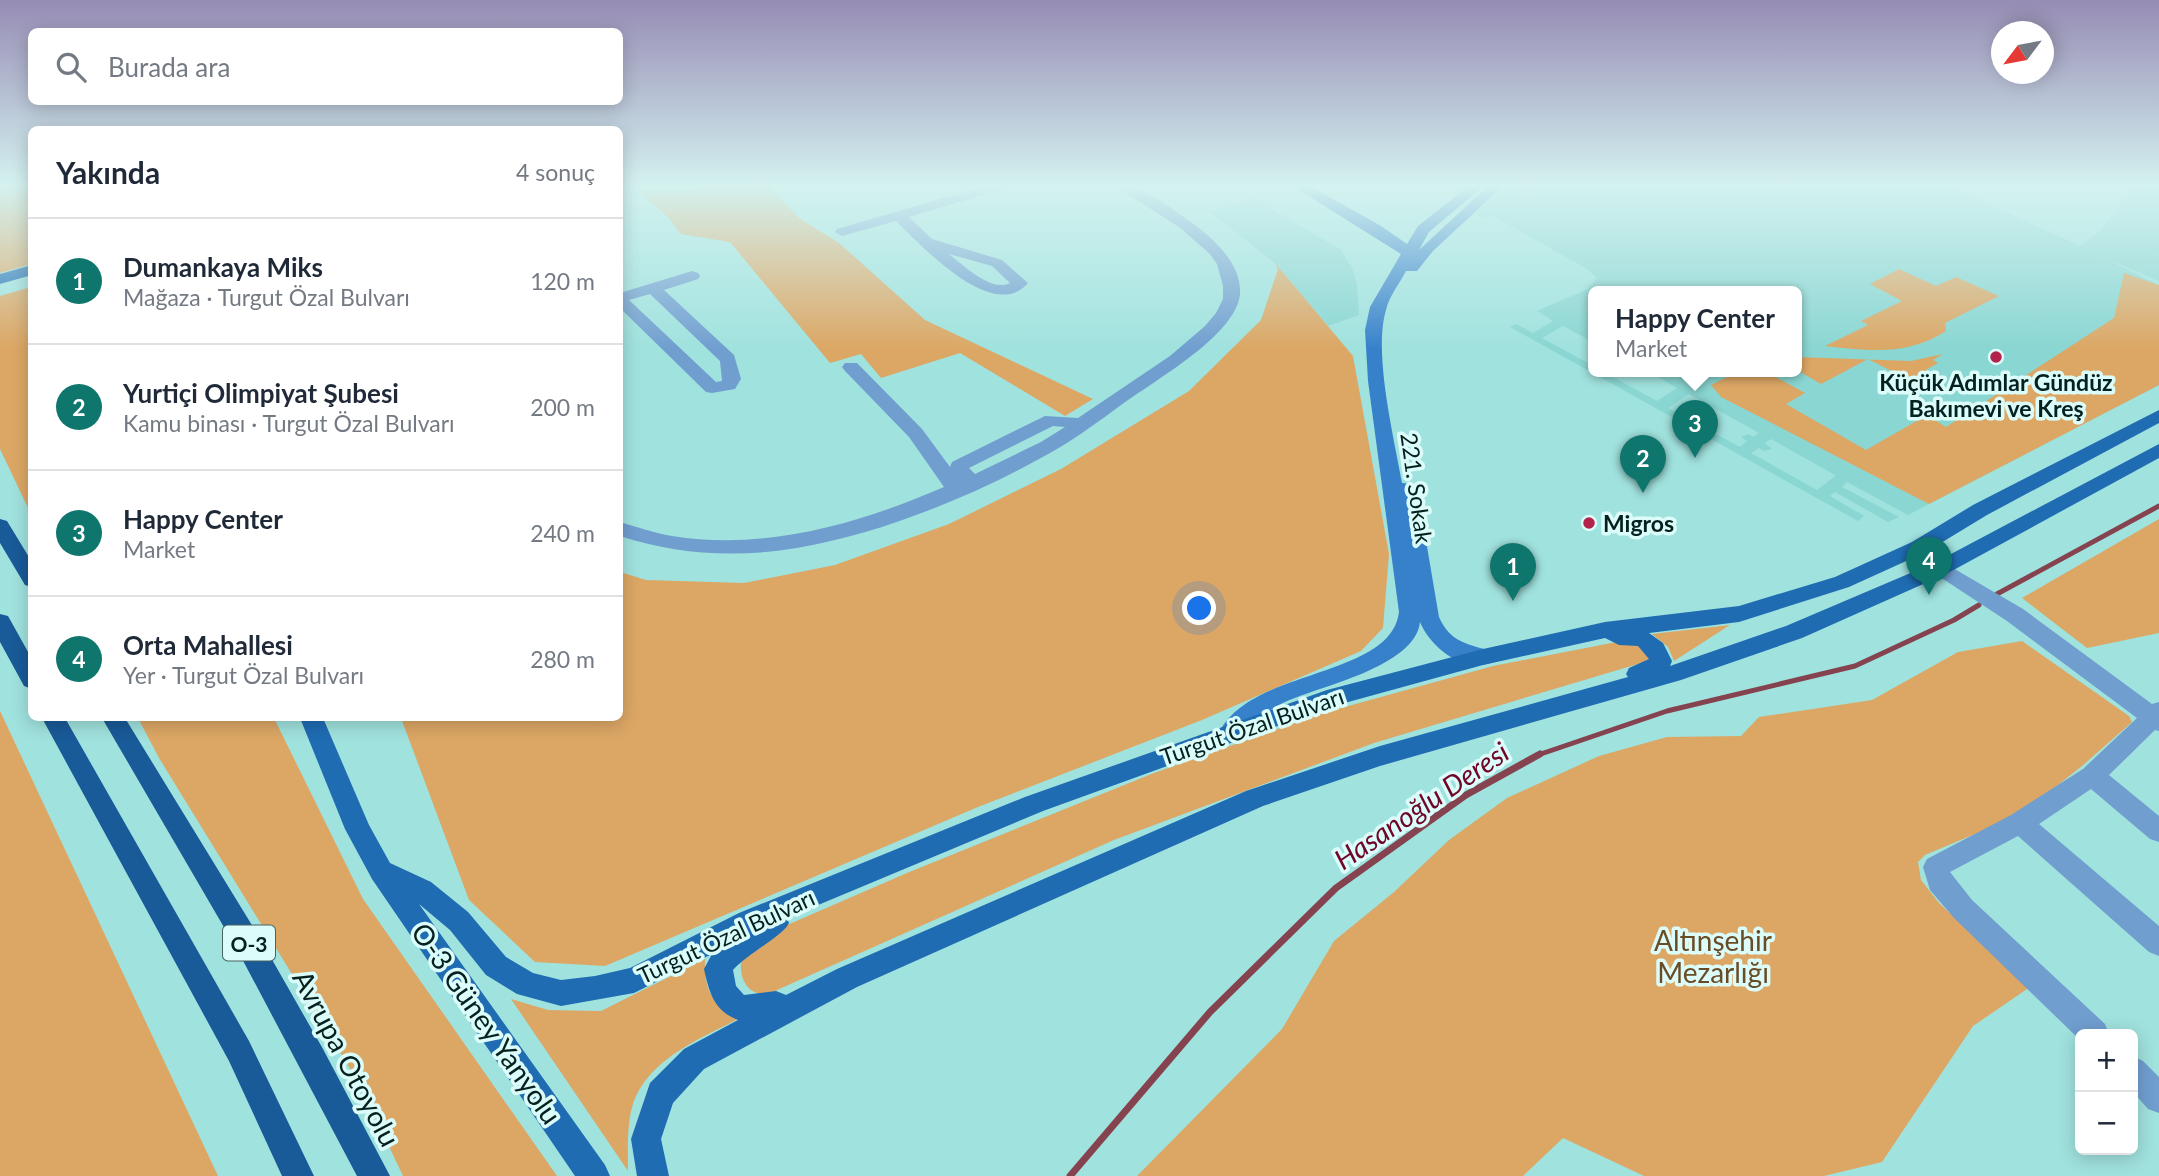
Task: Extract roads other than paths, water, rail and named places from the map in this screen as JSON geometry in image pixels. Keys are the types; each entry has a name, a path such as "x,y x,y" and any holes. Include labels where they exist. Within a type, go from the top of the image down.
{"highway":[{"path":"0,526 28,573"},
{"path":"0,622 28,673"},
{"name":"O-3","path":"55,721 239,1051 298,1176"},
{"name":"Avrupa Otoyolu","path":"115,721 184,831 260,962 320,1070 374,1176"}],"main road":[{"path":"0,279 28,271"},
{"path":"0,288 28,280"},
{"name":"Turgut Özal Bulvarı","path":"381,871 422,890 458,921 496,967 527,985 561,993 634,980 748,922 1034,804 1327,699 1483,657 1605,630 1739,614 1842,582 1919,547 1980,510 2159,416"},
{"path":"902,860 741,943 727,956 718,970 726,998 749,1011 776,1005 847,978 1255,798 1380,756 1681,671 1769,640 1941,568 2159,450"},
{"path":"1919,547 1941,568"},
{"path":"1483,657 1537,652 1624,636 1644,640 1660,654 1661,661 1655,667 1570,694 1522,714"},
{"name":"O-3 Güney Yanyolu","path":"313,721 358,829 381,871 594,1176"},
{"path":"653,1176 646,1139 661,1094 694,1059 847,978"}],"street":[{"path":"926,240 963,274 993,290 1007,292 1020,284 1012,273 997,263 929,243"},
{"path":"963,485 959,466 1051,421 1081,424 1160,371 1213,326 1232,297 1227,269 1204,240"},
{"path":"1392,240 1409,252"},
{"name":"221. Sokak","path":"1232,731 1249,713 1276,696 1371,661 1389,650 1408,629 1410,612 1377,381 1373,330 1378,307 1416,240"},
{"name":"221. Sokak","path":"1437,240 1395,291 1386,324 1385,357 1428,617 1434,634 1446,645 1460,652 1483,657"},
{"path":"623,298 692,276"},
{"path":"623,302 712,388 729,384 732,379 728,359 653,288"},
{"path":"851,367 925,443 943,475 963,485"},
{"path":"623,530 675,545 740,549 846,529 880,519 963,485"},
{"path":"1941,568 2015,615 2157,717 2092,776 2020,823 1936,867 1939,883 1963,909 2090,1029"},
{"path":"2092,776 2159,831"},
{"path":"2020,823 2159,943"}],"waterway":[{"name":"Hasanoğlu Deresi","path":"1997,594 2159,506"},
{"name":"Hasanoğlu Deresi","path":"1539,755 1667,711 1855,666 1954,620 1979,605"},
{"name":"Hasanoğlu Deresi","path":"1070,1176 1210,1012 1336,888 1466,795 1539,755"}],"place":[{"name":"Küçük Adımlar Gündüz Bakımevi ve Kreş","path":"1996,357"},
{"name":"Happy Center","path":"1695,458"},
{"name":"Yurtiçi Olimpiyat Şubesi","path":"1643,493"},
{"name":"Migros","path":"1589,523"},
{"name":"Orta Mahallesi","path":"1929,595"},
{"name":"Dumankaya Miks","path":"1513,601"}],"park label":[{"name":"Altınşehir Mezarlığı","path":"1713,956"}]}
